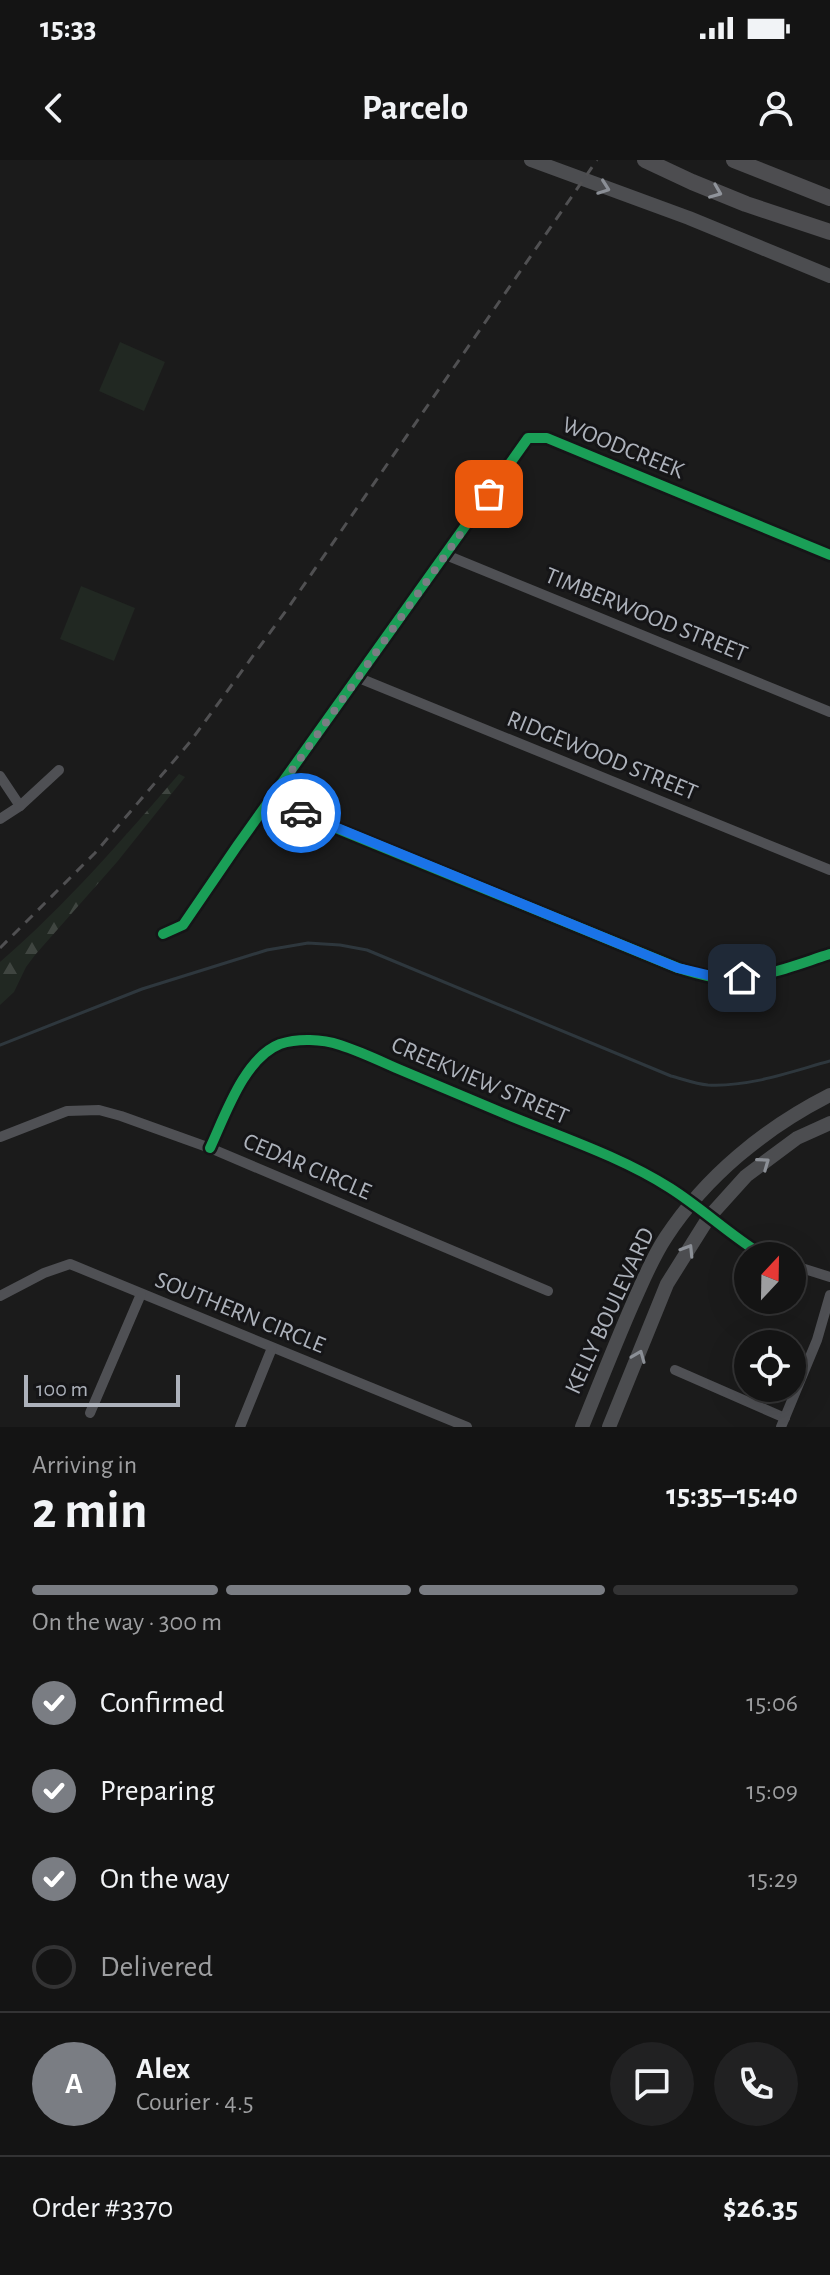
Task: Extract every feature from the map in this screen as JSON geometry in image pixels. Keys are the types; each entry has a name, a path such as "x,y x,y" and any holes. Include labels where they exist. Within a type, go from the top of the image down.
{"highway":[{"path":"645,160 746,204 830,232"},
{"path":"734,160 830,198"}],"main road":[{"path":"531,160 689,218 830,276"},
{"name":"KELLY BOULEVARD","path":"582,1427 646,1273 665,1238 691,1203 716,1176 767,1132 830,1095"},
{"name":"KELLY BOULEVARD","path":"609,1427 667,1284 709,1217 746,1176 797,1138 830,1123"}],"street":[{"name":"WOODCREEK","path":"163,934 183,925 528,438 547,438 830,555"},
{"name":"TIMBERWOOD STREET","path":"446,555 830,712"},
{"name":"RIDGEWOOD STREET","path":"359,678 830,870"},
{"path":"0,819 20,806 59,770"},
{"path":"0,776 20,806"},
{"path":"270,801 696,973 742,978 830,954"},
{"name":"CREEKVIEW STREET","path":"210,1148 242,1081 253,1065 280,1044 315,1040 353,1050 627,1165 670,1188 741,1242"},
{"name":"CEDAR CIRCLE","path":"0,1137 67,1111 99,1110 121,1116 210,1148 548,1291"},
{"name":"SOUTHERN CIRCLE","path":"0,1296 44,1273 70,1264 467,1427"},
{"path":"806,1269 830,1277"},
{"path":"90,1413 141,1294"},
{"path":"675,1370 783,1423 817,1340 830,1295"},
{"path":"240,1427 272,1348"}],"green space":[{"path":"120,342 165,362 144,411 99,391"},
{"path":"81,586 135,608 114,661 60,639"},
{"path":"179,774 185,777 117,862 35,955 14,992 0,1005 0,962 71,895"}],"waterway":[{"path":"0,1045 142,989 267,950 308,943 367,950 671,1076 698,1084 755,1081 830,1061"}],"railway":[{"path":"0,948 95,853 190,742 288,608 597,160"}],"cycle path":[{"path":"163,934 183,925 528,438 547,438 830,555"},
{"path":"270,801 699,974 720,978 748,977 830,954"},
{"path":"210,1148 237,1089 267,1051 294,1041 326,1041 631,1166 682,1196 743,1242"}],"way so far":[{"path":"301,813 270,801 489,494"}],"route":[{"path":"301,813 678,968 720,978 742,978"}]}
